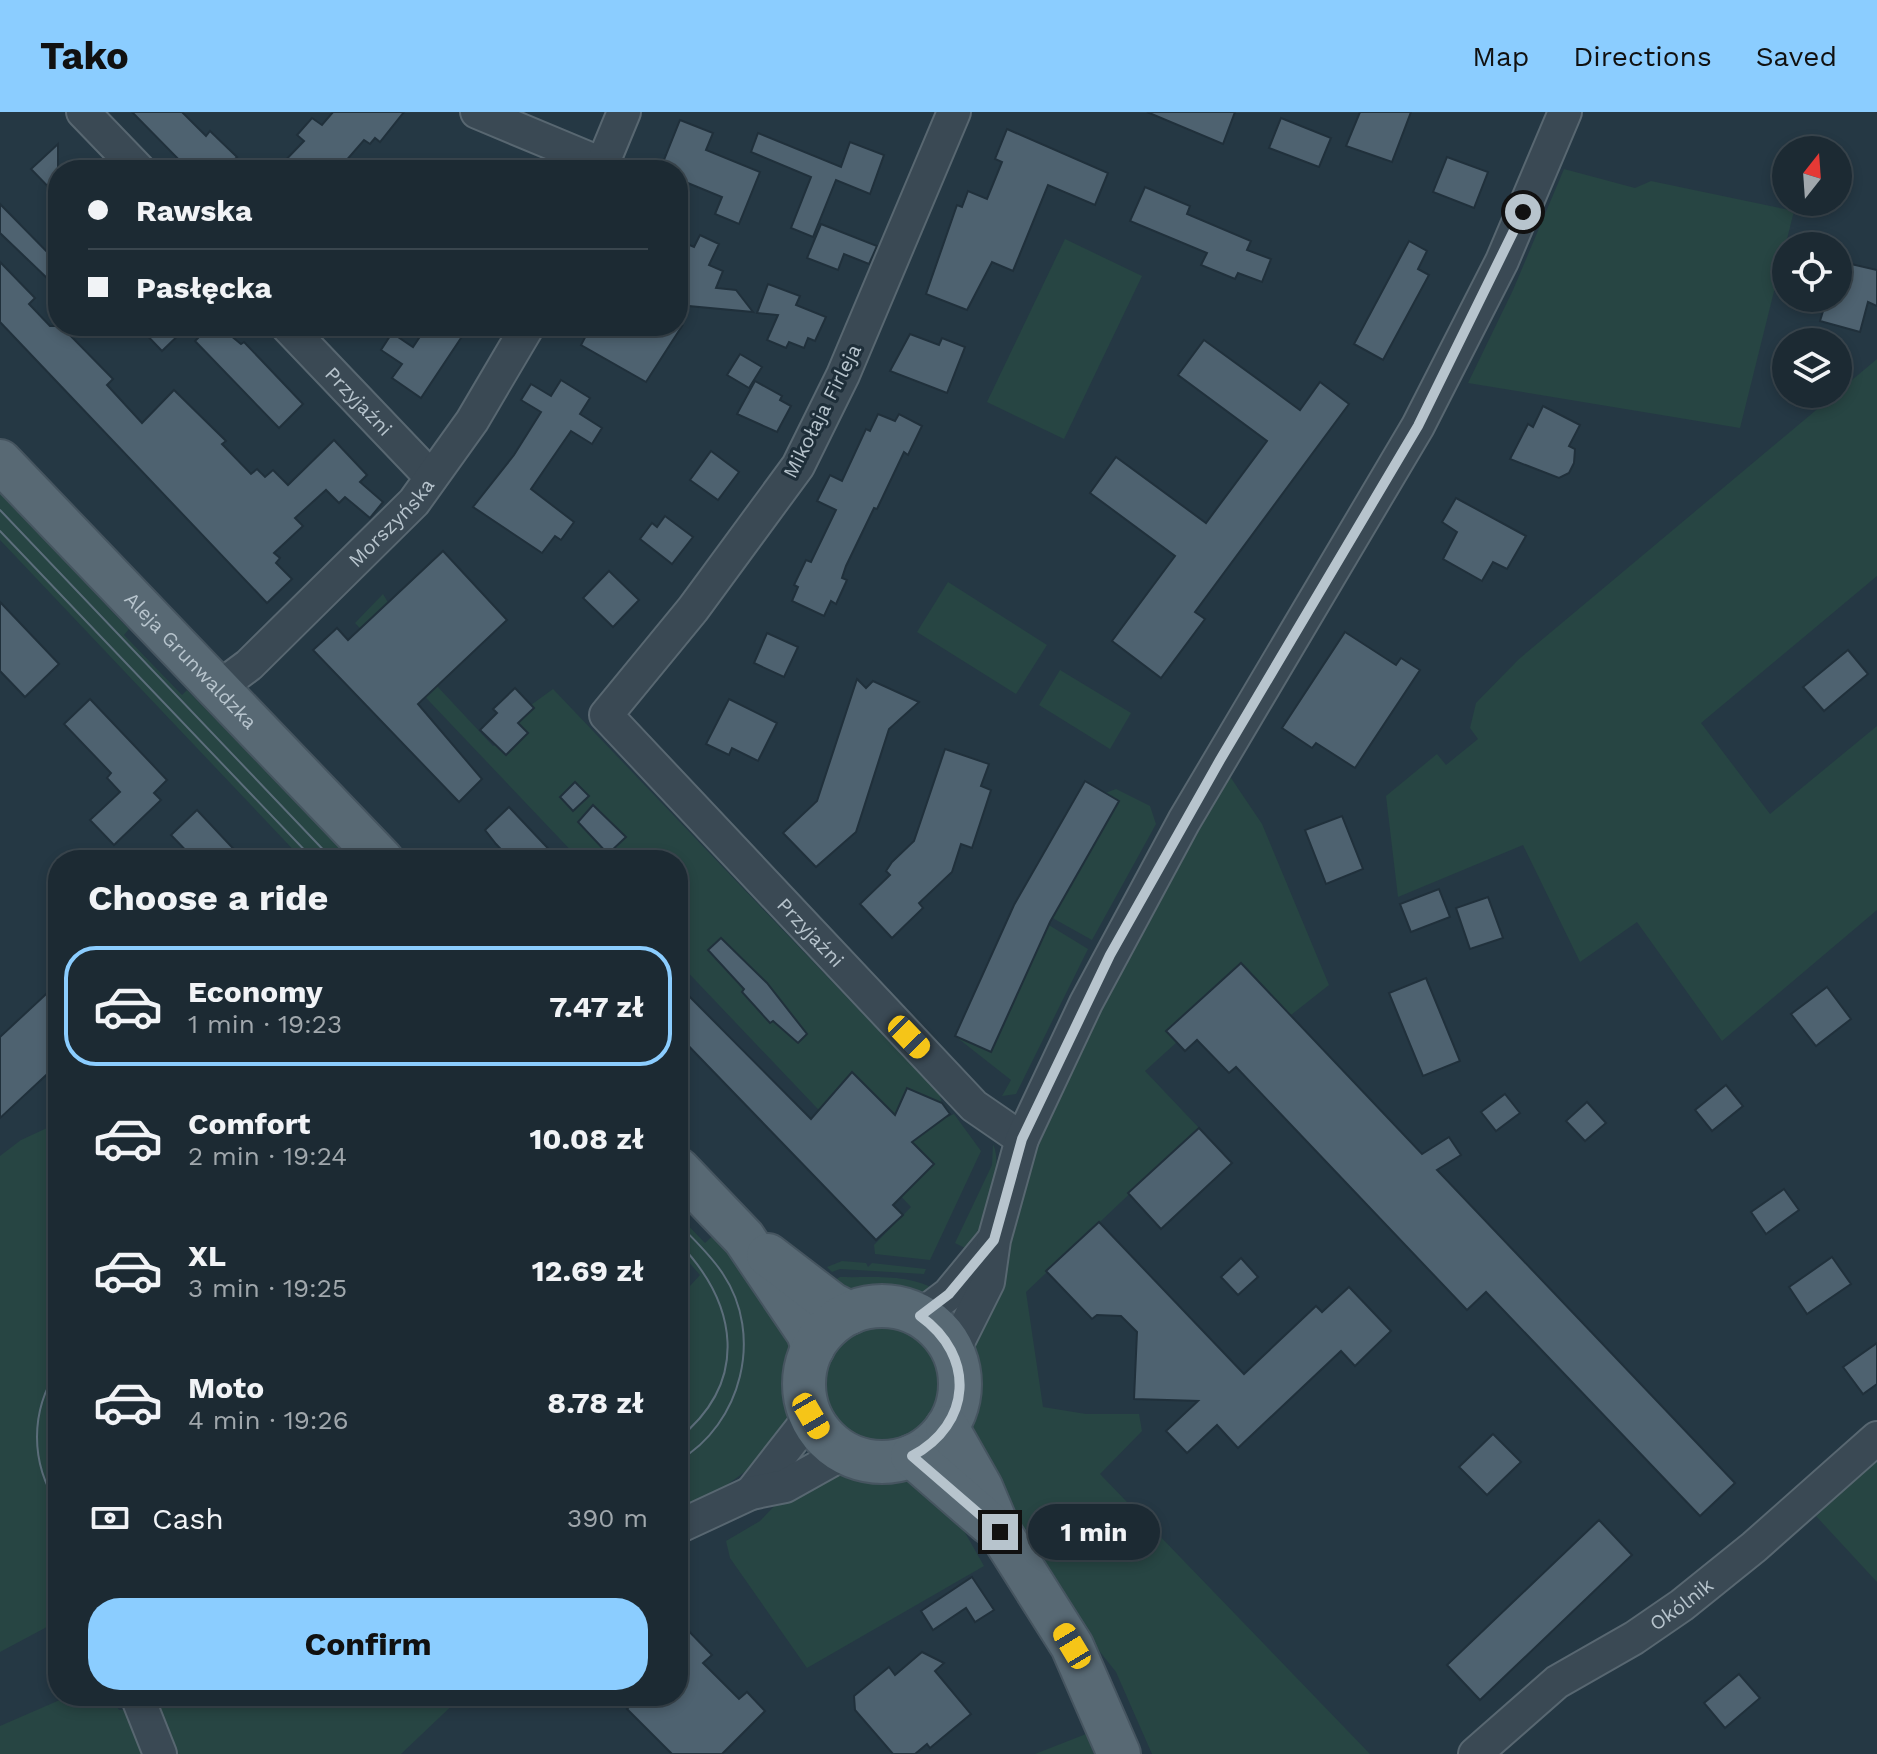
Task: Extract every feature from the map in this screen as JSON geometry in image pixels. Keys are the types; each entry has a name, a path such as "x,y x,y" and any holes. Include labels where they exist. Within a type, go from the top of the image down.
{"main road":[{"name":"Aleja Grunwaldzka","path":"0,461 372,850"},
{"path":"688,1179 744,1238 832,1304 850,1313"},
{"path":"744,1238 808,1333 813,1348"},
{"path":"878,1306 920,1316 934,1326 953,1352 960,1383 959,1398 947,1427 931,1444 912,1456 871,1461 844,1453 819,1431 811,1416 804,1389 813,1348 823,1333 850,1313 878,1306"},
{"path":"947,1427 981,1487 1000,1532 1072,1646 1119,1754"},
{"path":"912,1456 1000,1532"}],"street":[{"path":"83,112 129,160"},
{"path":"477,112 585,160"},
{"path":"604,160 624,112"},
{"name":"Mikołaja Firleja","path":"606,715 693,609 798,466 843,375 954,112"},
{"path":"953,1352 988,1282 994,1240 1022,1139 1086,1003 1154,875 1418,426 1502,261 1565,112"},
{"name":"Przyjaźni","path":"297,336 431,477"},
{"name":"Morszyńska","path":"218,688 246,669 414,502 472,421 522,336"},
{"name":"Przyjaźni","path":"606,715 974,1106 1022,1139"},
{"path":"920,1316 949,1294 994,1240"},
{"path":"751,1493 811,1416"},
{"name":"Okólnik","path":"1475,1754 1557,1682 1634,1638 1682,1605 1754,1547 1877,1438"},
{"path":"688,1522 751,1493 785,1486 844,1453"},
{"path":"141,1706 160,1754"}],"green space":[{"path":"1564,169 1635,188 1651,181 1772,206 1772,216 1793,216 1789,232 1772,232 1772,299 1740,428 1468,383 1513,290"},
{"path":"1065,239 1142,276 1064,439 987,402"},
{"path":"1877,359 1877,576 1701,723 1770,814 1877,726 1877,910 1722,1041 1637,922 1580,962 1523,845 1398,897 1386,796 1437,754 1446,765 1478,739 1470,728 1476,703 1519,659 1819,408 1852,408 1852,380"},
{"path":"0,492 129,629 124,635 182,695 187,690 342,850 294,850 0,540"},
{"path":"948,582 1047,645 1016,694 917,632"},
{"path":"383,594 437,686 493,746 528,733 518,723 533,708 531,705 553,689 940,1095 941,1102 933,1109 941,1120 954,1114 981,1151 930,1260 875,1254 874,1245 911,1207 688,973 688,850 571,850 355,623"},
{"path":"1060,670 1131,713 1110,749 1039,705"},
{"path":"1227,772 1262,824 1329,985 1291,1015 1187,1011 1167,1030 1177,1042 1145,1071 1199,1128 1026,1292 1043,1407 1086,1414 1139,1414 1142,1431 1100,1474 1370,1754 1152,1754 1116,1672 1089,1638 962,1430 969,1397 968,1356 1029,1160 1110,984"},
{"path":"1116,789 1150,806 1156,824 1092,940 1040,911 1057,910 1119,801 1105,793"},
{"path":"1044,922 1088,949 1016,1094 1002,1096 1011,1080 955,1036 992,1052 1043,938"},
{"path":"48,1128 48,1626 0,1652 0,1156 21,1140"},
{"path":"993,1144 996,1155 994,1182 971,1251 955,1243 992,1165"},
{"path":"688,1225 705,1243 717,1232 765,1288 797,1360 793,1419 765,1457 724,1487 688,1504 688,1288 700,1275 688,1261"},
{"path":"842,1261 866,1263 868,1267 872,1263 926,1269 924,1274 840,1269 832,1272 827,1267"},
{"path":"840,1277 904,1279 939,1292 921,1299 859,1298 831,1282"},
{"path":"882,1324 905,1329 924,1342 937,1361 942,1384 937,1407 924,1426 905,1439 882,1444 859,1439 840,1426 827,1407 822,1384 827,1361 840,1342 859,1329"},
{"path":"1877,1458 1877,1582 1816,1516"},
{"path":"843,1466 907,1473 959,1522 984,1566 807,1668 730,1558 726,1541 760,1521 777,1503"},
{"path":"48,1705 117,1706 119,1710 132,1709 150,1754 0,1754 0,1726"},
{"path":"154,1706 451,1706 401,1754 173,1754"},
{"path":"1086,1734 1094,1754 1035,1754"}],"building":[{"path":"132,112 182,112 206,136 210,131 237,157 234,160 179,160"},
{"path":"333,112 404,112 380,142 375,138 370,144 364,140 347,160 286,160 304,141 297,135 312,118 322,125"},
{"path":"1147,112 1235,112 1223,144"},
{"path":"1360,112 1411,112 1392,162 1346,146"},
{"path":"1281,118 1331,138 1319,167 1269,148"},
{"path":"680,120 713,133 706,150 760,172 739,224 715,214 722,197 688,183 688,160 664,160"},
{"path":"1007,129 1108,173 1095,205 1048,185 1013,271 992,262 967,310 926,294 957,205 962,207 968,191 987,199 1002,162 995,159"},
{"path":"758,133 841,167 850,142 884,155 870,194 836,180 813,237 791,228 811,177 751,152"},
{"path":"58,144 58,160 48,160 48,187 31,169"},
{"path":"1447,157 1488,172 1474,208 1433,192"},
{"path":"1145,187 1190,206 1187,214 1251,241 1247,250 1271,259 1262,282 1238,273 1235,279 1201,265 1207,253 1130,221"},
{"path":"0,204 48,253 48,279 0,233"},
{"path":"821,224 877,246 869,264 844,254 838,270 807,258"},
{"path":"700,235 719,244 709,265 723,271 716,288 736,290 753,312 688,306 688,244 694,247"},
{"path":"1409,241 1427,251 1418,269 1429,275 1383,360 1354,344"},
{"path":"0,262 35,298 29,304 48,324 48,336 71,336 113,379 107,385 142,423 174,390 226,441 222,444 251,474 257,469 265,477 273,470 288,485 334,440 367,475 360,482 383,502 370,518 345,497 339,503 326,490 295,518 303,526 274,553 280,558 276,563 292,579 267,603 0,322"},
{"path":"1852,264 1877,270 1877,306 1868,302 1860,332 1820,321 1823,312 1852,312"},
{"path":"768,284 800,296 796,305 826,317 815,341 808,338 804,348 789,342 786,348 767,340 778,315 757,313"},
{"path":"910,334 939,345 942,338 965,347 947,393 890,371"},
{"path":"148,336 178,336 162,351"},
{"path":"200,336 231,336 241,344 244,342 303,404 279,428 195,341"},
{"path":"390,336 396,336 413,347 420,336 462,336 421,398 392,378 402,364 381,350"},
{"path":"586,336 676,336 646,382 581,345"},
{"path":"1204,340 1300,410 1320,382 1349,404 1195,612 1205,619 1161,678 1112,641 1175,556 1090,493 1116,457 1206,523 1267,441 1178,375"},
{"path":"740,354 762,367 749,388 727,375"},
{"path":"561,380 590,398 580,414 602,428 592,444 571,431 531,489 574,522 561,540 555,536 542,553 473,507 514,455 541,412 521,400 531,384 551,396"},
{"path":"755,381 782,396 780,400 791,406 777,432 737,414"},
{"path":"1543,406 1580,425 1569,446 1575,449 1574,463 1569,473 1559,478 1510,459 1528,424 1533,427"},
{"path":"878,414 895,421 899,414 922,426 908,455 904,452 877,509 874,508 846,566 842,578 847,580 836,604 831,601 824,616 792,601 798,587 794,585 806,560 811,562 836,510 817,501 830,475 842,481 866,429 870,431"},
{"path":"711,451 739,472 718,500 690,480"},
{"path":"1456,498 1526,536 1507,569 1493,562 1482,581 1443,559 1457,532 1442,522"},
{"path":"665,516 693,537 672,564 640,539 652,523 657,527"},
{"path":"443,551 507,620 418,704 482,779 459,802 313,650 337,628 348,640"},
{"path":"609,571 639,600 613,627 583,598"},
{"path":"0,602 59,664 25,697 0,671"},
{"path":"1345,632 1396,665 1401,658 1420,670 1355,768 1316,743 1312,748 1282,728"},
{"path":"767,633 798,647 784,677 754,663"},
{"path":"1848,650 1868,674 1824,711 1803,687"},
{"path":"857,679 866,688 873,681 919,702 889,729 856,832 816,867 783,833 817,801"},
{"path":"515,688 534,708 518,723 528,733 506,755 480,730 497,713 493,709"},
{"path":"90,699 167,780 154,793 161,800 114,845 90,820 120,792 107,778 111,773 64,724"},
{"path":"729,699 777,723 758,761 732,748 729,755 706,744"},
{"path":"945,749 989,764 981,786 991,790 972,848 961,844 952,872 919,903 923,908 892,938 860,904 890,875 886,871 892,862 914,841"},
{"path":"1085,781 1119,801 1050,922 991,1052 955,1036 1014,905"},
{"path":"575,782 589,796 573,811 560,797"},
{"path":"593,805 626,837 612,850 604,850 578,822"},
{"path":"509,807 550,850 502,850 485,830"},
{"path":"197,810 235,850 185,850 171,835"},
{"path":"1342,816 1363,869 1326,884 1305,830"},
{"path":"1439,889 1450,917 1411,932 1400,904"},
{"path":"1488,897 1503,938 1470,949 1456,908"},
{"path":"721,938 767,983 807,1034 798,1043 773,1021 770,1023 708,950"},
{"path":"1241,963 1422,1154 1449,1137 1461,1155 1437,1170 1735,1483 1700,1516 1486,1292 1467,1310 1236,1067 1229,1073 1197,1040 1185,1051 1166,1031"},
{"path":"1426,978 1460,1061 1423,1076 1389,993"},
{"path":"1827,987 1851,1019 1816,1046 1791,1014"},
{"path":"48,992 48,1073 0,1118 0,1037"},
{"path":"688,995 811,1119 852,1072 895,1115 907,1088 942,1103 950,1114 912,1142 934,1164 893,1205 903,1215 876,1240 688,1045"},
{"path":"1726,1085 1743,1106 1712,1131 1695,1110"},
{"path":"1505,1094 1520,1113 1496,1131 1481,1112"},
{"path":"1587,1102 1606,1123 1585,1141 1566,1121"},
{"path":"1199,1128 1232,1163 1161,1229 1128,1193"},
{"path":"1784,1189 1799,1210 1766,1234 1751,1212"},
{"path":"1099,1222 1244,1374 1316,1306 1322,1312 1349,1287 1391,1331 1355,1366 1341,1351 1238,1448 1217,1425 1187,1453 1166,1431 1198,1401 1134,1399 1137,1332 1121,1316 1097,1315 1092,1319 1046,1271"},
{"path":"1832,1257 1851,1284 1807,1314 1789,1287"},
{"path":"1241,1258 1258,1277 1238,1295 1221,1277"},
{"path":"1877,1343 1877,1384 1863,1394 1843,1367"},
{"path":"1493,1434 1521,1462 1487,1495 1459,1467"},
{"path":"1599,1520 1632,1555 1480,1700 1447,1665"},
{"path":"972,1577 994,1610 975,1622 966,1608 933,1630 921,1611"},
{"path":"688,1630 712,1655 703,1663 739,1699 747,1692 765,1711 722,1754 672,1754 627,1709 630,1706 688,1706"},
{"path":"922,1652 944,1663 935,1671 971,1714 930,1748 927,1744 915,1754 893,1754 855,1710 854,1696 889,1667 895,1675"},
{"path":"1739,1674 1760,1698 1725,1728 1704,1703"}],"tram line":[{"path":"0,510 323,850"},
{"path":"0,531 304,850"},
{"path":"688,1234 718,1267 735,1298 742,1324 744,1350 740,1376 731,1402 718,1425 688,1454"},
{"path":"688,1254 713,1291 723,1316 728,1342 725,1368 717,1392 688,1429"},
{"path":"48,1387 38,1419 37,1437 38,1455 48,1487"}],"route":[{"path":"1000,1532 912,1456 925,1449 947,1427 959,1398 960,1383 953,1352 945,1338 920,1316 949,1294 994,1240 1022,1139 1110,955 1220,760 1418,426 1502,261 1523,212"}]}
